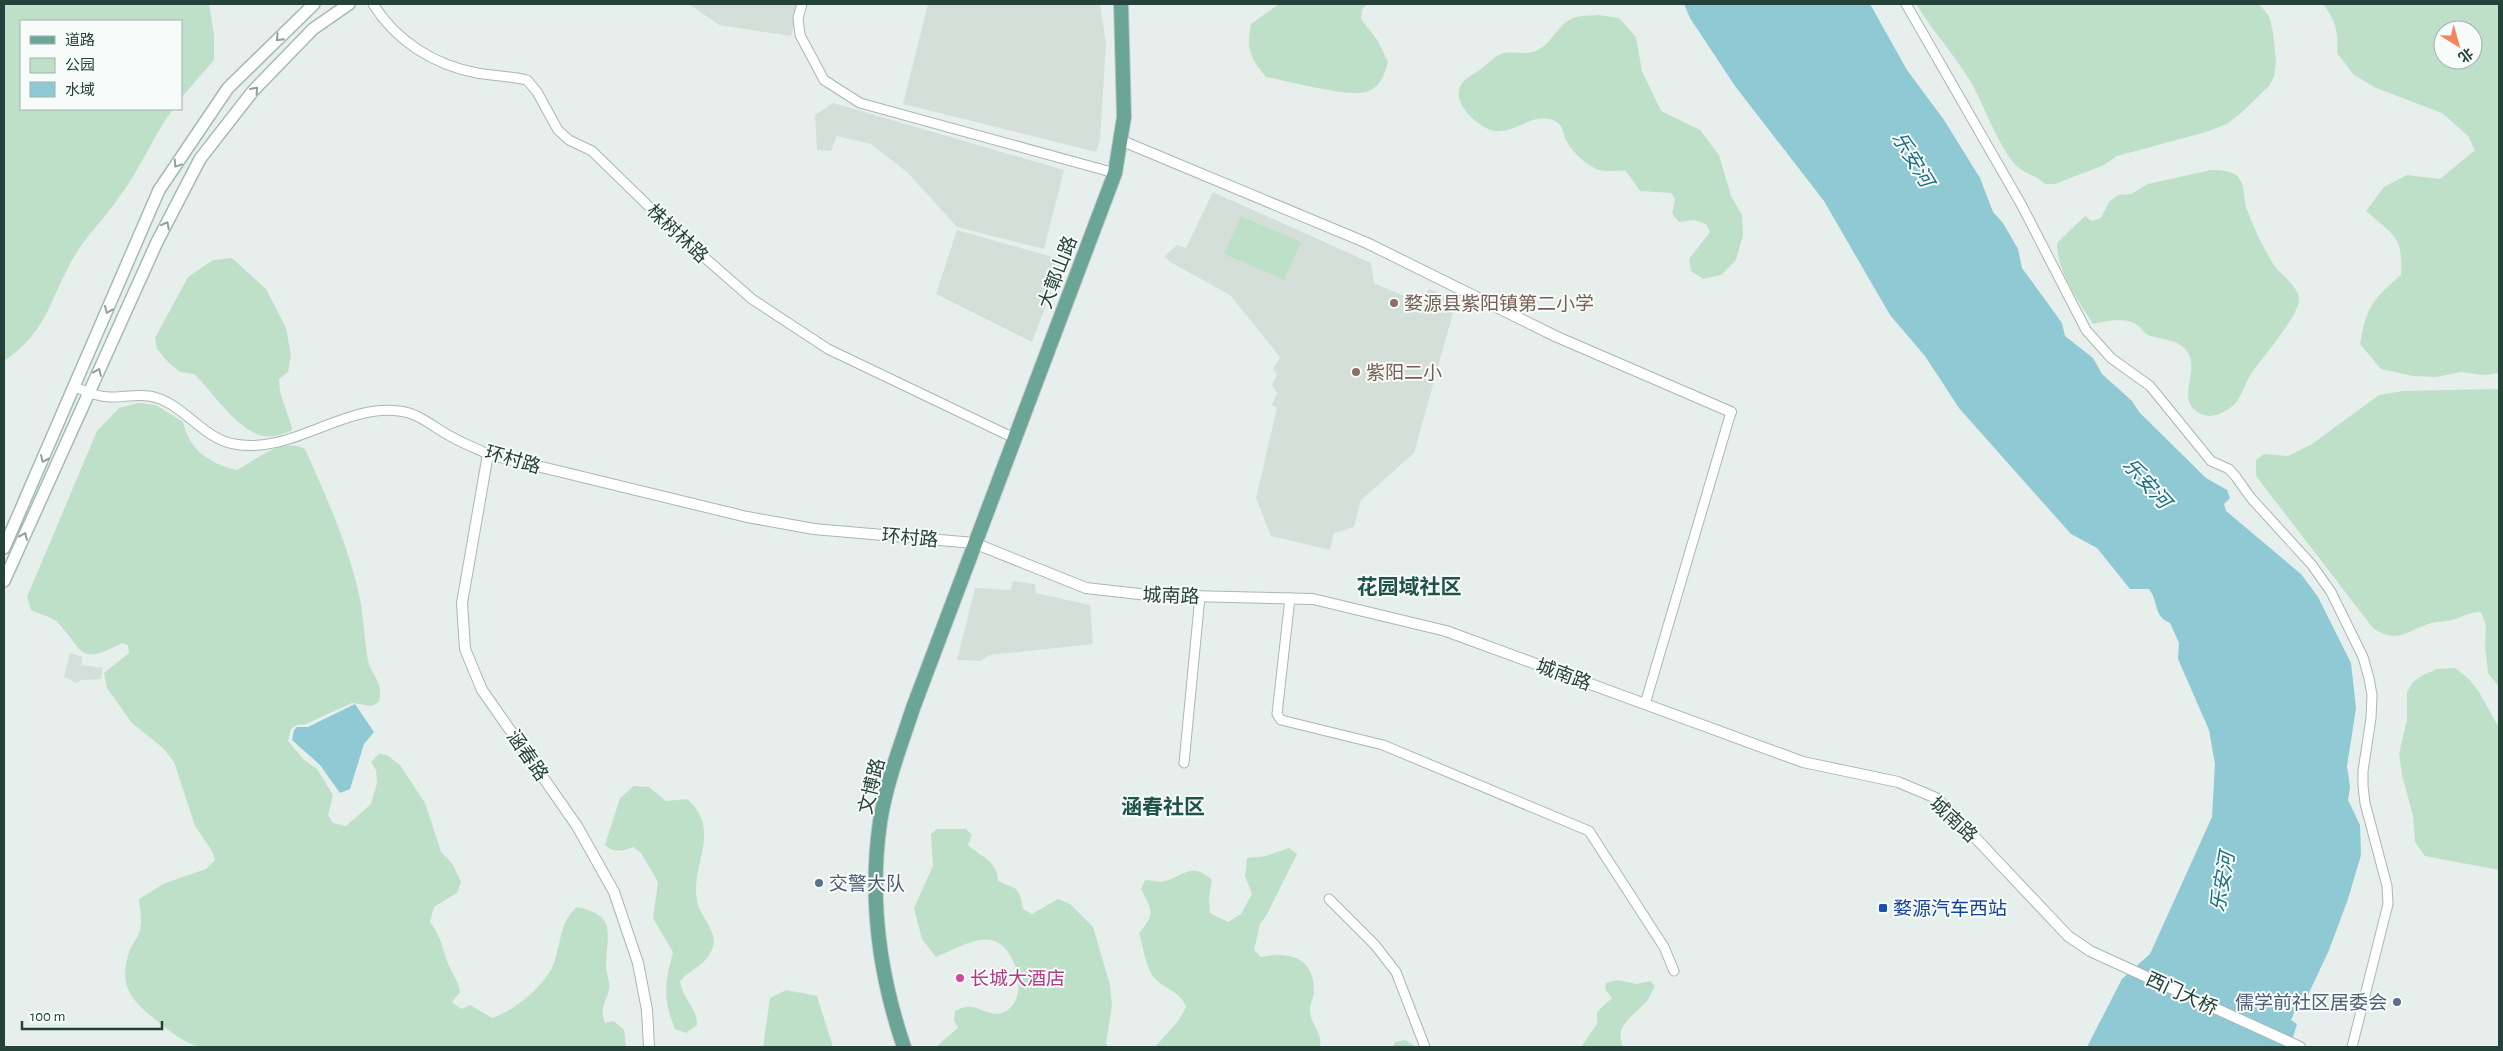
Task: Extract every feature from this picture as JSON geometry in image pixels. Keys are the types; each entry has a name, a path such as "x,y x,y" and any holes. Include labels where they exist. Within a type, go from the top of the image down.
{"main road":[{"path":"4,548 159,190 228,88 314,4"},
{"path":"4,581 157,242 200,159 253,92 273,71 313,30 349,4"},
{"name":"大鄣山路","path":"974,543 1115,173 1124,117 1121,4"},
{"name":"文博路","path":"904,1047 883,974 877,929 875,886 880,821 897,759 914,708 974,543"}],"street":[{"name":"株树林路","path":"374,4 385,23 407,42 433,59 475,72 527,80 537,92 558,130 569,140 592,151 672,229 752,300 828,350 1014,438"},
{"path":"802,4 798,18 800,35 824,80 860,104 1115,173"},
{"path":"1906,4 2021,204 2086,330 2111,358 2150,386 2211,461 2229,469 2251,498 2312,565 2331,592 2363,657 2372,695 2371,718 2363,772 2365,803 2387,886 2388,904 2352,1047"},
{"path":"1120,140 1367,243 1554,336 1731,412 1644,704"},
{"name":"环村路","path":"75,387 88,393 110,397 150,396 172,405 208,433 234,444 272,444 364,413 399,411 416,415 451,436 488,454 747,517 814,529 974,543"},
{"name":"涵春路","path":"488,454 462,603 465,648 482,690 577,826 614,892 638,964 647,1010 649,1047"},
{"name":"城南路","path":"974,543 1086,588 1114,592 1313,599 1446,631 1803,762 1898,782 1936,798 2068,936 2090,951"},
{"path":"1184,763 1200,596"},
{"path":"1290,598 1277,714 1281,720 1383,746 1589,831 1664,947 1674,972"},
{"path":"1329,900 1375,945 1396,972 1425,1047"},
{"name":"西门大桥","path":"2090,951 2300,1047"}],"shaded area":[{"path":"689,4 800,4 791,36 719,25"},
{"path":"928,4 1100,4 1106,44 1100,139 1096,152 903,104"},
{"path":"833,103 1064,170 1044,249 957,227 908,173 871,144 837,136 831,151 817,150 815,115"},
{"name":"紫阳二小","path":"1213,192 1371,263 1374,283 1416,301 1430,289 1456,302 1414,453 1361,500 1354,527 1334,533 1330,550 1271,536 1256,498 1277,408 1272,405 1277,393 1272,385 1277,375 1273,369 1280,357 1230,295 1170,262 1165,256 1177,245 1186,248"},
{"path":"957,230 1063,260 1032,342 936,294"},
{"path":"1013,581 1035,584 1036,593 1090,605 1093,644 989,655 981,661 957,660 975,588 1011,590"},
{"path":"70,653 82,657 82,665 103,668 101,679 82,680 76,683 64,677"}],"green space":[{"path":"4,4 209,4 214,35 214,60 182,97 182,20 20,20 20,110 172,110 125,189 75,255 39,326 19,350 4,361"},
{"path":"1279,4 1367,4 1362,10 1361,19 1378,41 1388,62 1378,84 1371,90 1357,93 1317,88 1266,77 1256,64 1249,47 1251,24"},
{"path":"1916,4 2259,4 2269,16 2273,32 2276,61 2274,77 2269,86 2227,124 2206,132 2117,156 2104,165 2055,184 2045,184 2019,168 2006,152 1971,82"},
{"path":"2323,4 2499,4 2499,373 2484,375 2461,372 2436,377 2413,376 2381,369 2360,344 2365,321 2372,305 2383,291 2401,275 2400,252 2395,237 2366,211 2384,187 2407,175 2440,179 2475,150 2468,136 2442,113 2376,88 2354,75 2337,53 2337,39 2333,21"},
{"path":"1599,15 1619,18 1636,37 1642,71 1661,111 1700,130 1719,155 1731,196 1742,215 1743,235 1736,260 1721,275 1703,279 1691,271 1689,259 1710,232 1706,224 1694,220 1679,222 1672,214 1675,199 1671,193 1640,191 1626,171 1602,171 1594,168 1580,158 1572,149 1561,127 1555,121 1546,118 1538,119 1504,131 1495,131 1486,128 1474,120 1460,101 1460,87 1465,80 1496,56 1503,53 1536,51 1542,48 1567,21 1579,16"},
{"path":"2211,170 2230,172 2239,178 2244,189 2246,207 2262,244 2274,265 2292,284 2299,298 2294,315 2251,374 2234,405 2219,414 2206,416 2193,409 2189,402 2191,361 2184,348 2175,342 2148,335 2137,325 2128,321 2110,321 2093,324 2064,275 2057,243 2085,216 2092,221 2101,218 2109,202 2118,195 2131,194 2148,184"},
{"path":"1241,216 1301,242 1284,280 1224,254"},
{"path":"232,258 266,289 286,328 291,355 288,372 279,379 280,392 292,428 291,431 278,435 264,436 254,433 245,427 226,410 194,374 180,372 157,349 155,338 188,277 213,260"},
{"path":"2499,389 2499,687 2488,673 2485,645 2486,625 2481,612 2470,613 2452,620 2431,623 2396,636 2381,633 2373,628 2256,476 2256,460 2264,454 2288,456 2312,444 2379,395 2403,391"},
{"path":"138,403 156,405 183,422 190,440 202,454 218,464 237,470 261,455 279,447 296,446 305,449 329,504 350,561 360,599 368,660 379,684 380,695 379,702 372,706 352,703 306,724 297,725 291,729 288,741 304,760 317,769 333,795 328,815 333,823 346,826 371,804 377,783 376,770 371,762 379,754 387,755 400,765 425,803 441,852 452,863 461,882 457,893 434,907 430,922 438,934 448,963 459,986 460,992 452,1002 461,1009 470,1005 492,1018 510,1010 537,988 550,971 564,926 571,913 577,907 590,911 605,922 608,936 606,967 609,987 603,1009 603,1018 605,1023 614,1021 624,1030 626,1047 203,1047 191,1044 173,1034 134,999 129,991 125,973 130,950 141,925 139,899 165,883 206,869 215,860 212,851 195,826 174,762 163,748 132,723 107,688 104,673 129,653 128,645 122,643 96,654 83,652 56,621 31,610 27,597 97,431 119,408"},
{"path":"2455,668 2469,679 2479,692 2499,728 2499,870 2425,856 2415,842 2413,816 2402,775 2399,754 2407,720 2407,692 2413,682 2423,675 2437,669"},
{"path":"634,786 649,787 666,801 687,799 697,811 703,823 703,848 696,887 697,901 701,913 711,930 714,941 707,958 680,981 681,987 697,1019 697,1025 686,1033 675,1029 668,1008 666,990 673,952 653,918 658,882 641,853 633,847 626,850 618,850 608,848 605,845 620,798"},
{"path":"937,829 966,829 972,835 968,845 992,864 998,881 1016,889 1023,909 1032,914 1058,899 1070,904 1093,927 1110,985 1112,1006 1106,1043 1108,1047 939,1047 938,1045 958,1028 954,1020 955,1011 963,1007 971,1007 995,1014 1006,1011 1014,1004 1018,994 1019,983 1013,960 1000,944 991,940 977,941 936,957 922,939 914,908 933,866 931,834"},
{"path":"1289,848 1297,854 1266,916 1260,924 1254,950 1261,957 1272,955 1291,956 1305,964 1310,971 1314,992 1310,1009 1312,1020 1320,1037 1320,1047 1155,1047 1179,1020 1186,1007 1180,997 1152,975 1148,966 1139,933 1150,917 1150,908 1141,889 1145,880 1163,882 1193,871 1205,875 1212,880 1209,898 1210,913 1228,922 1241,914 1252,894 1245,876 1247,858 1266,856"},
{"path":"1617,980 1637,984 1650,981 1655,986 1647,1001 1623,1026 1621,1039 1623,1047 1581,1047 1597,1024 1597,1012 1612,998 1605,989 1606,983"},
{"path":"786,990 817,996 833,1047 763,1047 770,998"},
{"path":"1405,1040 1416,1047 1393,1047 1395,1042"}],"water":[{"name":"乐安河","path":"1684,4 1870,4 1907,70 1944,120 1980,178 1993,212 2003,223 2018,249 2022,268 2062,323 2065,336 2093,358 2102,374 2132,401 2140,413 2206,478 2227,490 2230,498 2224,504 2226,511 2301,574 2318,597 2351,663 2356,708 2347,766 2350,787 2348,800 2360,825 2361,855 2348,899 2329,950 2308,995 2303,993 2291,1020 2297,1024 2290,1047 2087,1047 2122,979 2150,954 2212,817 2215,764 2209,730 2178,659 2179,643 2170,623 2161,617 2149,589 2130,589 2097,548 2071,534 1959,408 1925,356 1890,315 1824,201 1735,86 1690,18"},
{"path":"355,704 374,732 364,744 350,789 340,793 320,765 292,740 294,730 297,727 308,727"}],"place":[{"name":"婺源县紫阳镇第二小学","path":"1394,303"},
{"name":"紫阳二小","path":"1356,372"},
{"name":"交警大队","path":"819,883"},
{"name":"婺源汽车西站","path":"1883,908"},
{"name":"长城大酒店","path":"960,978"},
{"name":"儒学前社区居委会","path":"2397,1002"}],"district":[{"name":"花园域社区","path":"1409,587"},
{"name":"涵春社区","path":"1163,807"}]}
